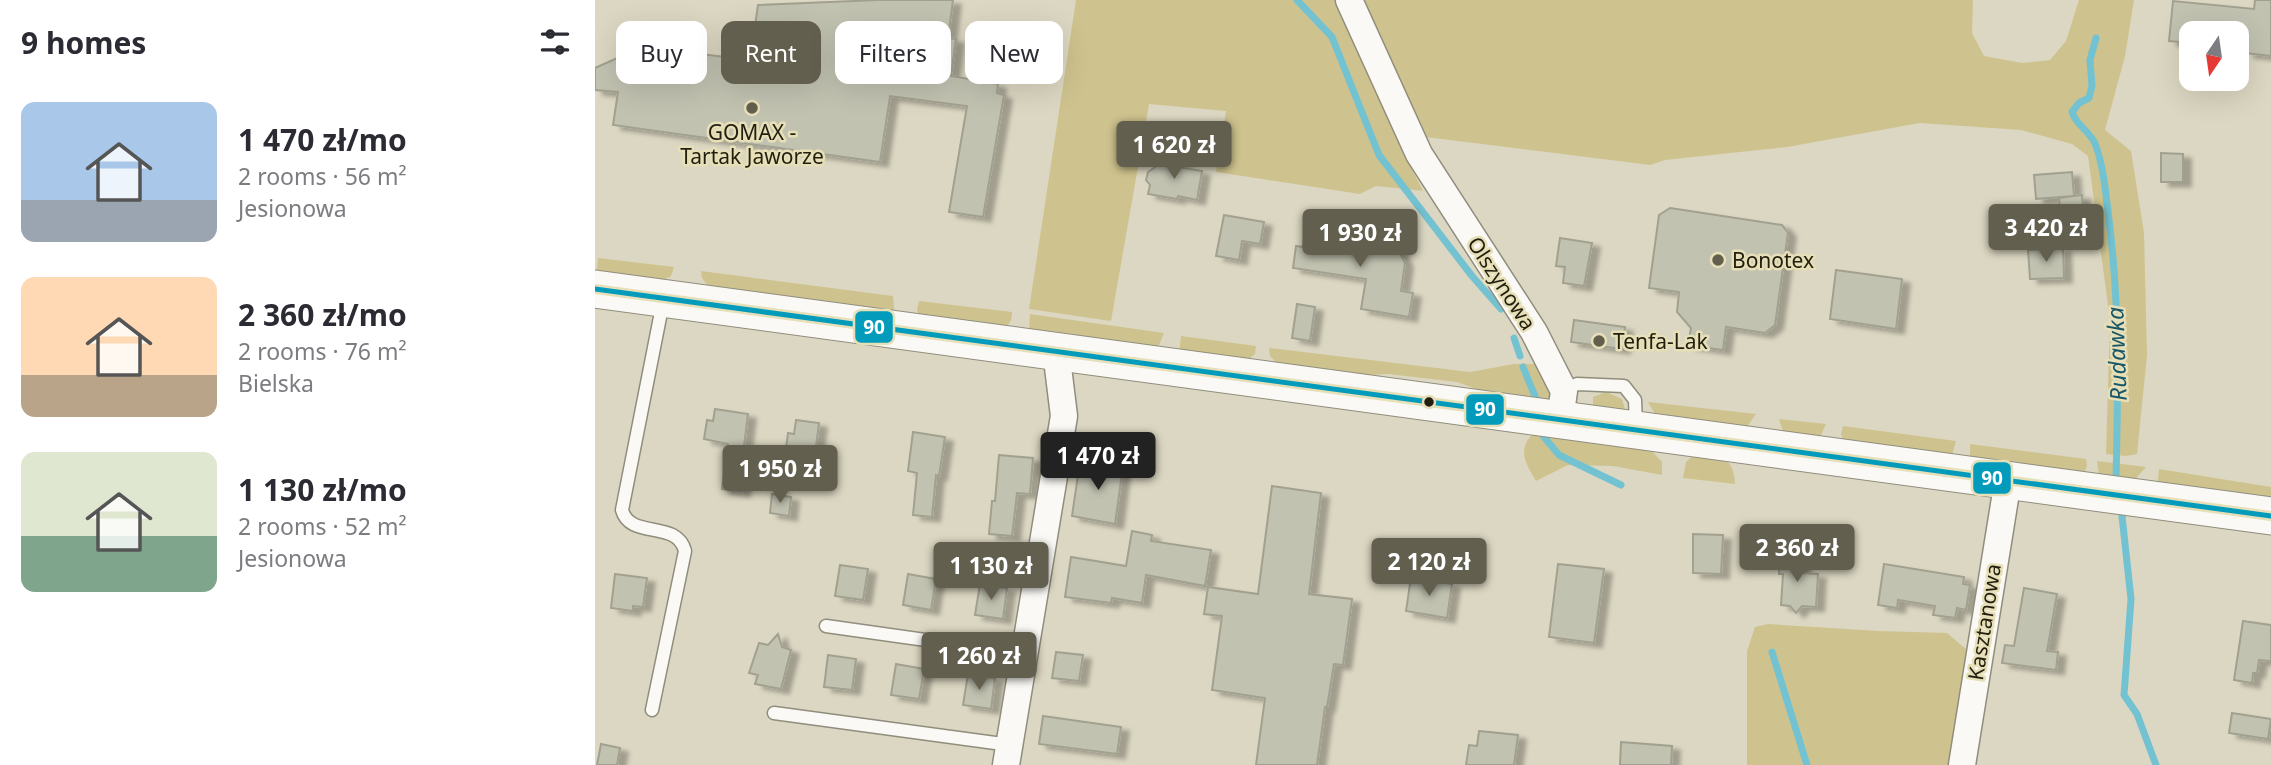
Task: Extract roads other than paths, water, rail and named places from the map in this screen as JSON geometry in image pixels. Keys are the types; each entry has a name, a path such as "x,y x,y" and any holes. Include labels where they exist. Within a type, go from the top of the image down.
{"main road":[{"path":"595,289 1056,351 1562,405 1636,430 2271,516"}],"street":[{"name":"Olszynowa","path":"1349,0 1419,154 1534,332 1562,405"},
{"path":"1009,760 1064,416 1056,351"},
{"name":"Kasztanowa","path":"1962,765 2008,480"}],"lane":[{"path":"652,710 685,551 683,541 675,536 632,524 625,519 622,510 664,299"},
{"path":"826,626 1025,654"},
{"path":"774,713 1009,760"}],"waterway":[{"path":"1297,0 1332,37 1379,155 1472,276 1501,309"},
{"name":"Rudawka","path":"2096,38 2090,60 2092,86 2089,98 2079,103 2072,112 2096,146 2103,173 2113,252 2118,382 2116,479"},
{"path":"1514,338 1520,356"},
{"path":"1523,367 1537,401"},
{"path":"1544,437 1559,455 1621,485"},
{"name":"Rudawka","path":"2122,516 2131,599 2124,695 2137,714 2156,765"},
{"path":"1772,652 1807,765"}],"place":[{"name":"GOMAX - Tartak Jaworze","path":"752,108"},
{"name":"Bonotex","path":"1718,260"},
{"name":"Tenfa-Lak","path":"1599,341"}]}
